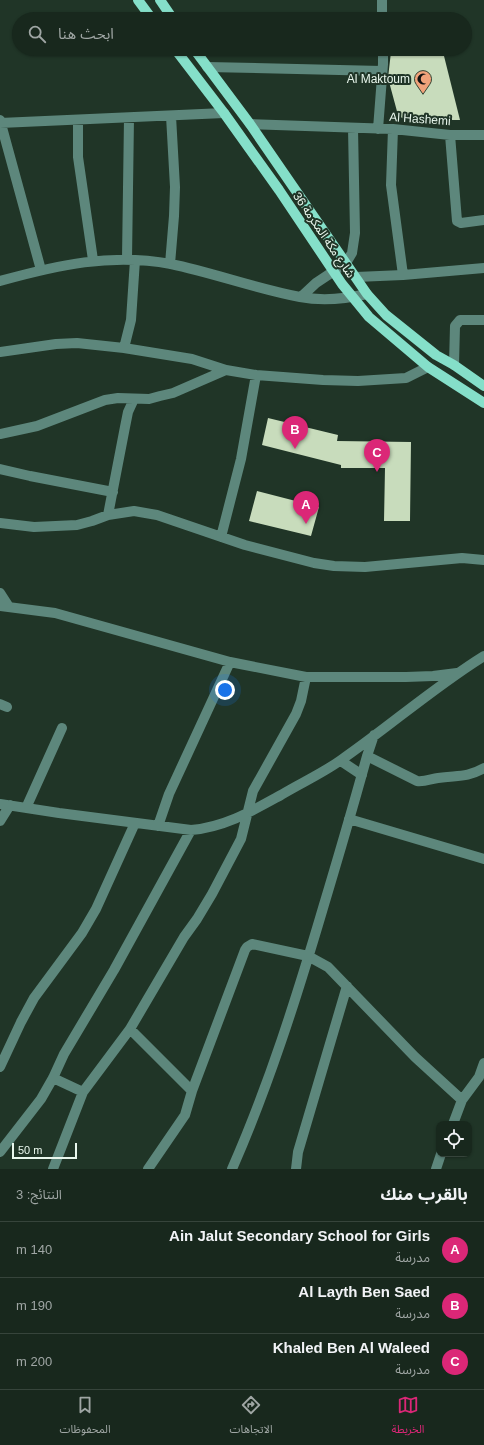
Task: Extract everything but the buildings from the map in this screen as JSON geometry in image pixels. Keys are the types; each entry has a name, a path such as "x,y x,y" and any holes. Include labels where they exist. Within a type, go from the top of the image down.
{"main road":[{"path":"138,0 147,12"},
{"path":"160,0 168,12"},
{"name":"شارع مكة المكرمة 36","path":"180,56 224,113 279,190 333,272 368,317 428,368 484,403"},
{"name":"شارع مكة المكرمة 36","path":"199,56 250,124 367,294 386,316 436,355 454,365 484,386"}],"street":[{"path":"382,0 382,12"},
{"path":"378,129 383,56"},
{"path":"207,67 382,71"},
{"path":"41,270 1,122 224,113"},
{"path":"170,264 175,187 171,116"},
{"path":"124,348 131,320 129,118"},
{"path":"78,120 78,157 93,260"},
{"name":"Al Hashemi","path":"250,124 393,129 450,135 484,135"},
{"path":"301,297 316,283 346,263 352,253 355,233 353,128"},
{"path":"393,129 391,185 403,275"},
{"path":"450,135 457,221 461,223 484,220"},
{"path":"0,281 41,270 93,260 131,260 170,264 301,297 335,299 367,294"},
{"path":"356,277 403,275 484,268"},
{"path":"454,365 455,326 457,322 464,320 484,320"},
{"path":"0,352 77,342 192,359 226,370 323,380 358,381 406,378 428,368"},
{"path":"0,434 37,426 105,400 118,398 149,399 172,393 226,370"},
{"path":"221,537 241,459 256,374"},
{"path":"108,515 128,412 134,399"},
{"path":"0,469 113,492"},
{"path":"0,523 34,527 69,525 92,521 108,515 134,511 157,515 245,545 314,563 334,566 365,567 462,558 484,560"},
{"path":"0,593 4,606 55,613 93,625 230,662 306,677 406,678 458,672"},
{"path":"0,820 5,804 191,830 217,826 248,814 341,761 458,672 484,656"},
{"path":"158,826 169,794 230,662"},
{"path":"53,1169 83,1092 130,1029 184,937 212,894 241,838 253,791 296,714 306,677"},
{"path":"26,808 62,728"},
{"path":"232,1169 247,1135 280,1047 374,735"},
{"path":"367,756 422,781 444,777 464,776 484,768"},
{"path":"341,761 362,774"},
{"path":"349,819 484,859"},
{"path":"0,1066 34,998 82,933 96,909 135,823"},
{"path":"0,1152 41,1099 67,1048 114,970 191,830"},
{"path":"148,1169 182,1121 188,1109 192,1091 247,947 252,944 308,956 328,967 415,1057 462,1100"},
{"path":"296,1169 300,1145 347,986"},
{"path":"130,1029 192,1091"},
{"path":"454,1121 462,1100 479,1077 484,1063"},
{"path":"53,1078 83,1092"},
{"path":"436,1169 440,1157"}],"place":[{"name":"Al Maktoum","path":"423,94"},
{"name":"Al Layth Ben Saed","path":"295,449"},
{"name":"Khaled Ben Al Waleed","path":"377,472"},
{"name":"Ain Jalut Secondary School for Girls","path":"306,524"}]}
